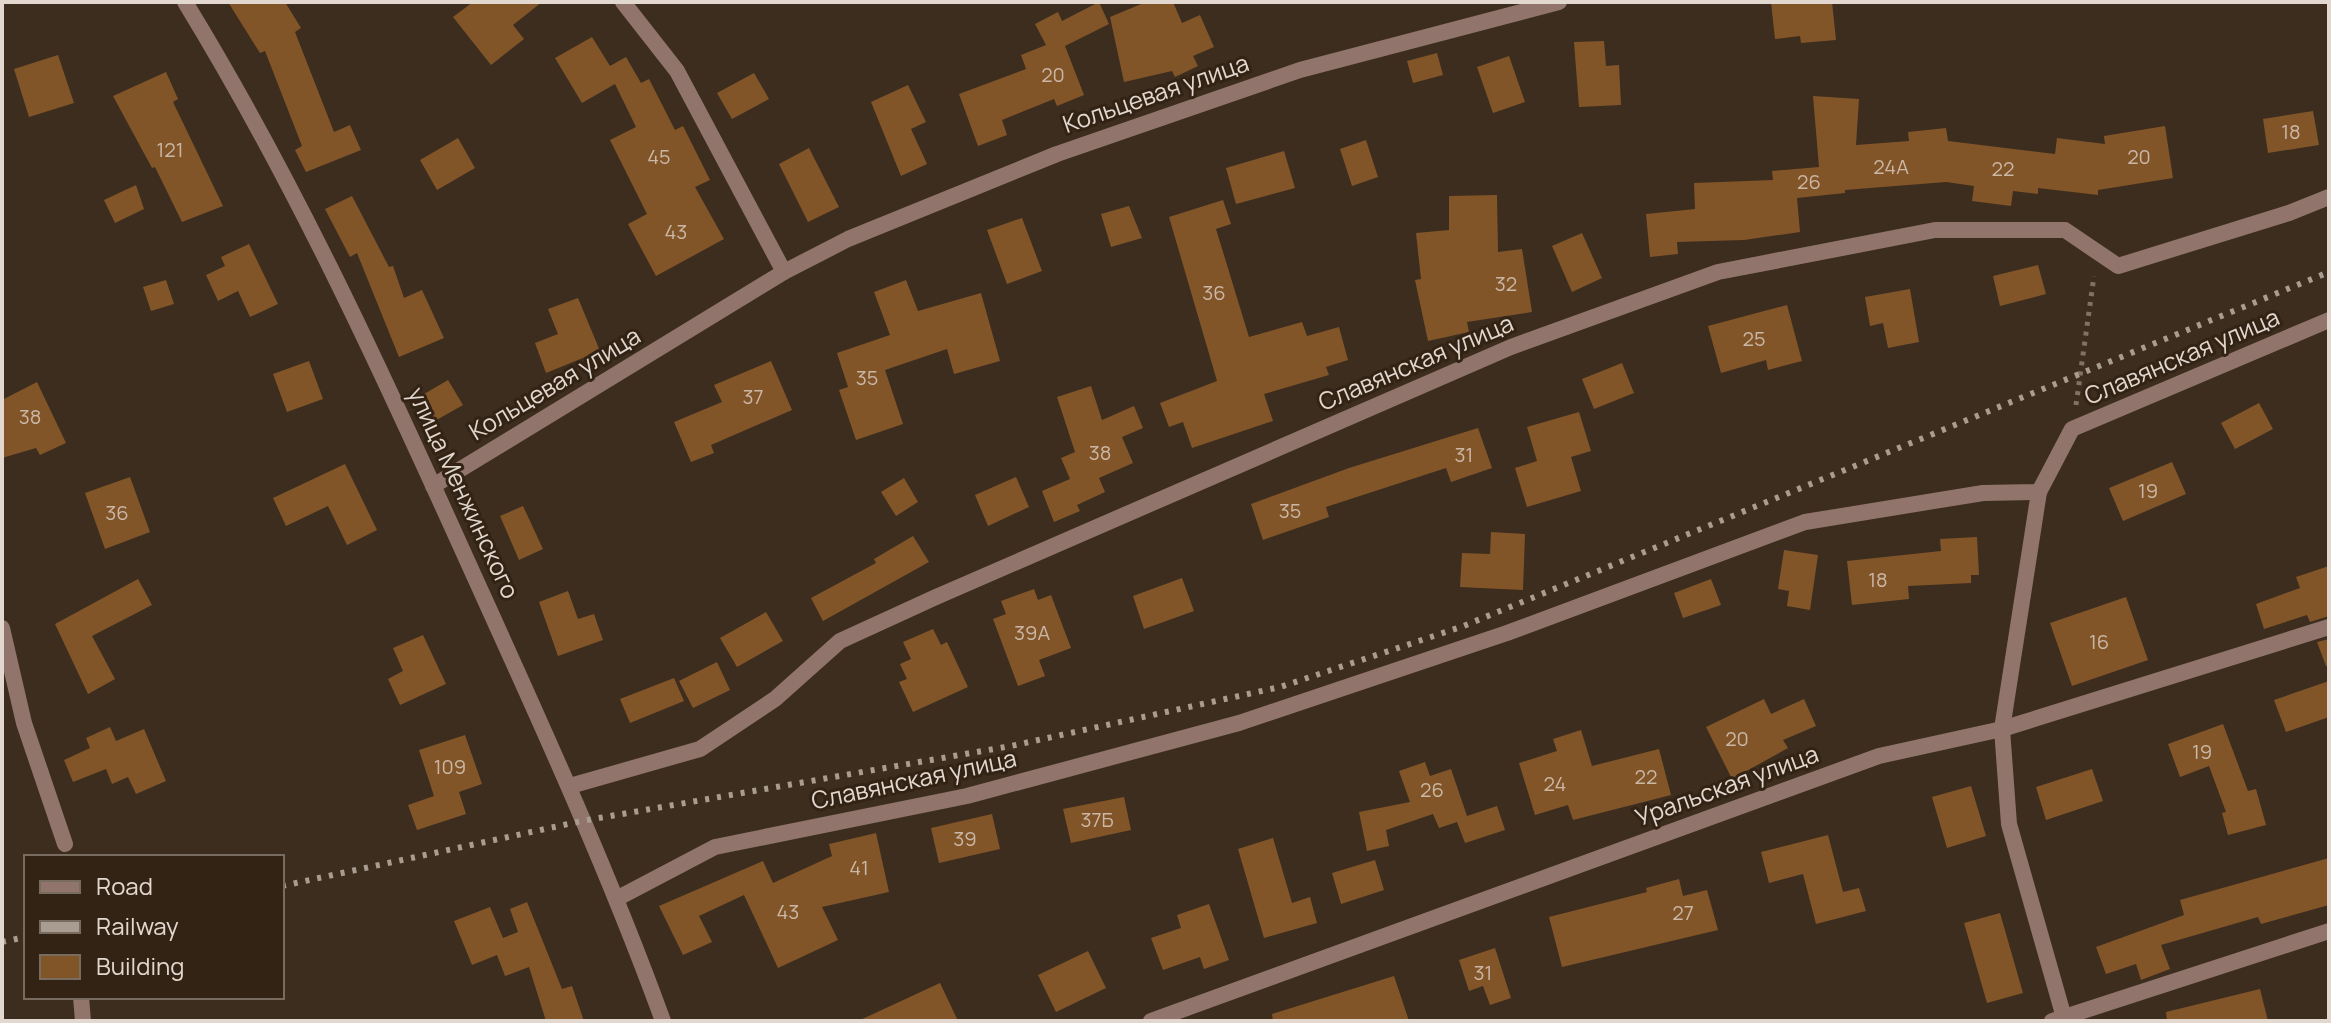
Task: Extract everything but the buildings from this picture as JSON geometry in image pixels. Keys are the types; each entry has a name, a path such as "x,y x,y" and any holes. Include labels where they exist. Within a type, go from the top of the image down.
{"street":[{"name":"улица Менжинского","path":"185,2 231,77 325,252 570,786 618,898 663,1021"},
{"path":"623,2 677,71 784,272"},
{"name":"Кольцевая улица","path":"433,486 784,272 848,239 1057,154 1300,70 1559,2"},
{"name":"Славянская улица","path":"570,786 700,749 775,699 840,641 936,597 1511,347 1718,272 1935,230 2065,230 2118,266 2289,213 2329,197"},
{"name":"Славянская улица","path":"618,898 715,847 967,796 1239,723 1507,633 1805,522 1983,493 2039,492 2072,429 2329,320"},
{"path":"2039,492 2002,729 2009,824 2060,1020 2329,931"},
{"name":"Уральская улица","path":"1151,1021 1879,756 2002,729 2329,627"},
{"path":"2,628 24,723 65,844"},
{"path":"81,999 83,1021"}],"path":[{"path":"2072,429 2097,251"}],"railway":[{"path":"284,886 582,821 1011,746 1280,687 1461,627 2329,272"},
{"path":"2,942 24,937"}]}
